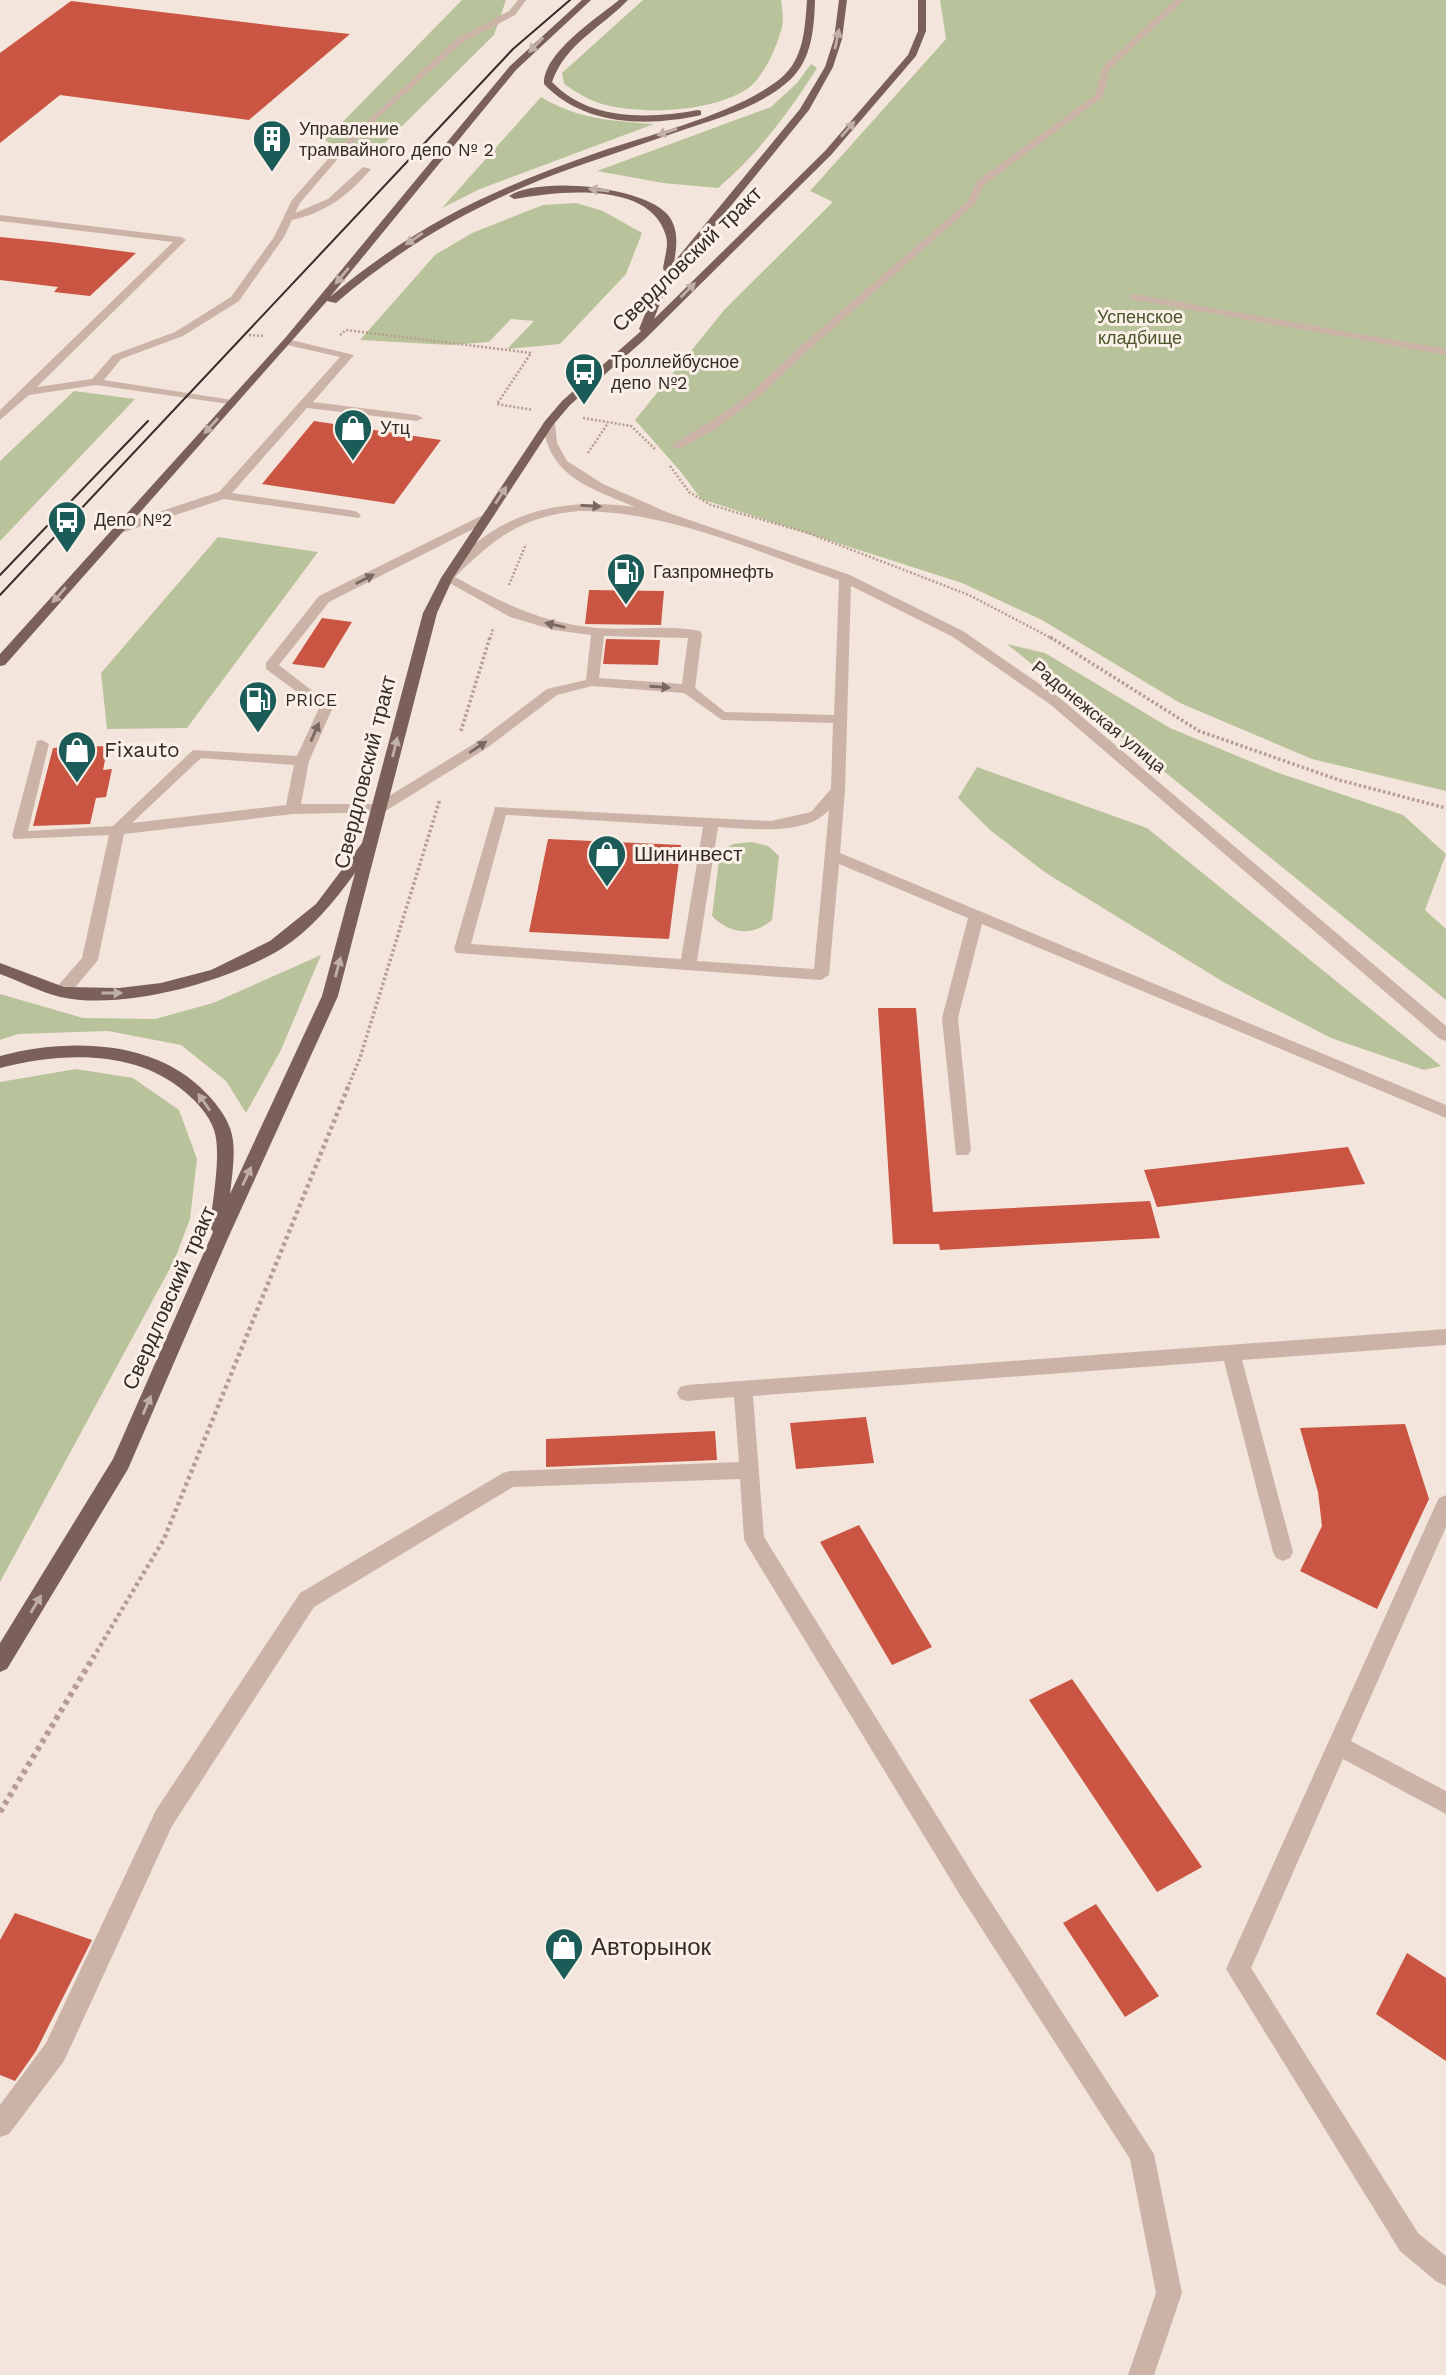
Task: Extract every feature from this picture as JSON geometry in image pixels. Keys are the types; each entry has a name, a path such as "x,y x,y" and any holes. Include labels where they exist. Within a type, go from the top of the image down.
{"main road":[{"path":"0,662 289,340 513,68 549,32 587,0"},
{"path":"624,0 562,52 550,67 547,82 555,95 577,107 639,118 687,115 765,93"},
{"path":"289,340 366,271 444,218 514,186 718,114 765,93 798,66 810,26 811,0"},
{"path":"640,338 663,282 804,110 829,67 838,39 843,0"},
{"name":"Свердловский тракт","path":"0,1662 121,1463 219,1238 330,996 430,613 447,578 552,419 640,338 828,153 912,56 922,31 925,12 922,0"},
{"name":"Свердловский тракт","path":"444,218 500,199 541,190 618,192 658,211 670,224 674,250 663,282"},
{"path":"0,968 62,992 119,994 162,988 216,974 276,945 321,908 373,838"},
{"path":"0,1062 14,1057 87,1051 151,1062 201,1095 224,1134 219,1238"}],"street":[{"path":"96,382 117,357 179,334 234,299 266,257 295,202 375,116 458,41 512,13 522,0"},
{"path":"677,446 705,432 775,380 799,353 971,204 981,182 1100,96 1106,68 1180,0"},
{"path":"287,218 314,213 342,195 366,169"},
{"path":"0,218 181,240 0,417"},
{"path":"1134,298 1446,352"},
{"path":"223,495 348,355 289,340"},
{"path":"25,392 96,382 232,402"},
{"path":"304,404 417,418"},
{"name":"Радонежская улица","path":"552,419 551,443 562,463 599,487 665,516 845,579 958,634 1056,702 1446,1035"},
{"path":"117,530 223,495 355,515"},
{"path":"665,516 620,508 578,505 548,510 495,534 447,578 501,606 554,626 598,632 695,634 688,689"},
{"path":"293,809 302,761 326,707 271,666 324,599 487,517"},
{"path":"838,790 816,816 771,826 500,810 462,949 821,975 838,790 845,579"},
{"path":"592,682 598,632"},
{"path":"43,744 19,836 117,830 293,809 379,809 482,745 552,692 592,682 688,689 722,716 839,719"},
{"path":"62,992 90,960 117,830 198,753 302,761"},
{"path":"688,965 711,823"},
{"path":"831,855 1446,1112"},
{"path":"962,1150 950,1018 976,915"},
{"path":"687,1393 1446,1337"},
{"path":"1231,1353 1283,1552"},
{"path":"743,1389 754,1539 968,1887 1142,2154 1169,2293 1141,2375"},
{"path":"0,2125 55,2052 164,1818 307,1600 510,1479 749,1470"},
{"path":"1446,1504 1238,1969 1409,2242 1446,2273"},
{"path":"1338,1745 1446,1803"}],"path":[{"path":"337,337 346,330 531,353 497,404 552,419 631,426 661,455"},
{"path":"249,335 289,340"},
{"path":"575,471 608,423"},
{"path":"668,464 689,492 711,505 808,533 969,595 1019,620 1076,652 1199,731 1339,780 1412,802 1446,808"},
{"path":"0,1812 164,1539 360,1058 501,606 530,536 548,510"}],"green space":[{"path":"462,0 506,0 494,35 382,146 352,153 340,150 325,140"},
{"path":"643,0 781,0 783,24 773,53 751,86 729,98 712,103 674,110 636,110 602,104 564,84 562,73"},
{"name":"Успенское кладбище","path":"940,0 1446,0 1446,791 1312,759 1180,703 1042,620 962,583 701,499 635,420 725,309 833,202 810,191 946,39"},
{"path":"811,64 817,68 784,116 759,147 718,188 663,183 597,171 771,107 797,83"},
{"path":"541,97 582,114 654,124 480,189 442,208"},
{"path":"576,203 603,211 642,233 626,274 560,344 507,349 534,321 511,319 489,342 450,345 360,340 435,255 472,233 543,205"},
{"path":"74,391 135,399 0,541 0,461"},
{"path":"218,537 318,552 187,728 107,729 101,673"},
{"path":"1007,644 1045,653 1170,728 1276,772 1403,815 1446,854 1425,910 1446,929 1446,1000"},
{"path":"977,767 1147,828 1441,1066 1424,1070 1331,1038 1225,983 1046,873 990,830 958,798"},
{"path":"752,842 768,846 779,856 772,920 757,929 734,930 712,916 720,852 733,844"},
{"path":"321,955 281,1050 246,1113 226,1081 181,1045 108,1031 18,1034 0,1040 0,994 83,1018 155,1019 213,1003"},
{"path":"76,1069 133,1078 179,1110 197,1159 190,1219 174,1261 0,1582 0,1082"}],"building":[{"path":"71,1 350,34 249,120 60,95 0,143 0,53"},
{"path":"0,237 136,253 90,296 54,292 58,287 0,280"},
{"name":"Утц","path":"314,421 441,440 394,504 262,484"},
{"path":"589,590 664,591 661,625 585,624"},
{"path":"322,618 352,622 324,668 292,664"},
{"path":"606,639 660,640 658,665 603,664"},
{"name":"Fixauto","path":"108,746 103,770 112,769 106,797 96,798 90,824 33,826 53,748"},
{"name":"Шининвест","path":"548,839 681,845 669,939 529,932"},
{"path":"878,1008 916,1008 933,1212 1150,1201 1160,1238 940,1250 939,1244 893,1244"},
{"path":"1348,1147 1365,1184 1157,1207 1144,1170"},
{"path":"866,1417 874,1463 796,1469 790,1423"},
{"path":"1405,1424 1429,1499 1377,1609 1300,1571 1322,1526 1318,1492 1300,1428"},
{"path":"715,1431 717,1460 546,1467 546,1439"},
{"path":"859,1525 932,1647 892,1665 820,1542"},
{"path":"1072,1679 1202,1867 1157,1892 1029,1700"},
{"path":"1096,1904 1159,1996 1125,2017 1063,1923"},
{"path":"15,1913 92,1940 36,2051 15,2081 0,2075 0,1940"},
{"path":"1407,1953 1446,1978 1446,2061 1376,2014"}],"tram line":[{"path":"0,595 513,49 570,0"},
{"path":"0,575 148,421"}],"place":[{"name":"Управление трамвайного депо № 2","path":"272,173"},
{"name":"Троллейбусное депо №2","path":"584,406"},
{"name":"Утц","path":"353,462"},
{"name":"Депо №2","path":"67,554"},
{"name":"Газпромнефть","path":"626,606"},
{"name":"PRICE","path":"258,734"},
{"name":"Fixauto","path":"77,784"},
{"name":"Шининвест","path":"607,888"},
{"name":"Авторынок","path":"564,1981"}]}
